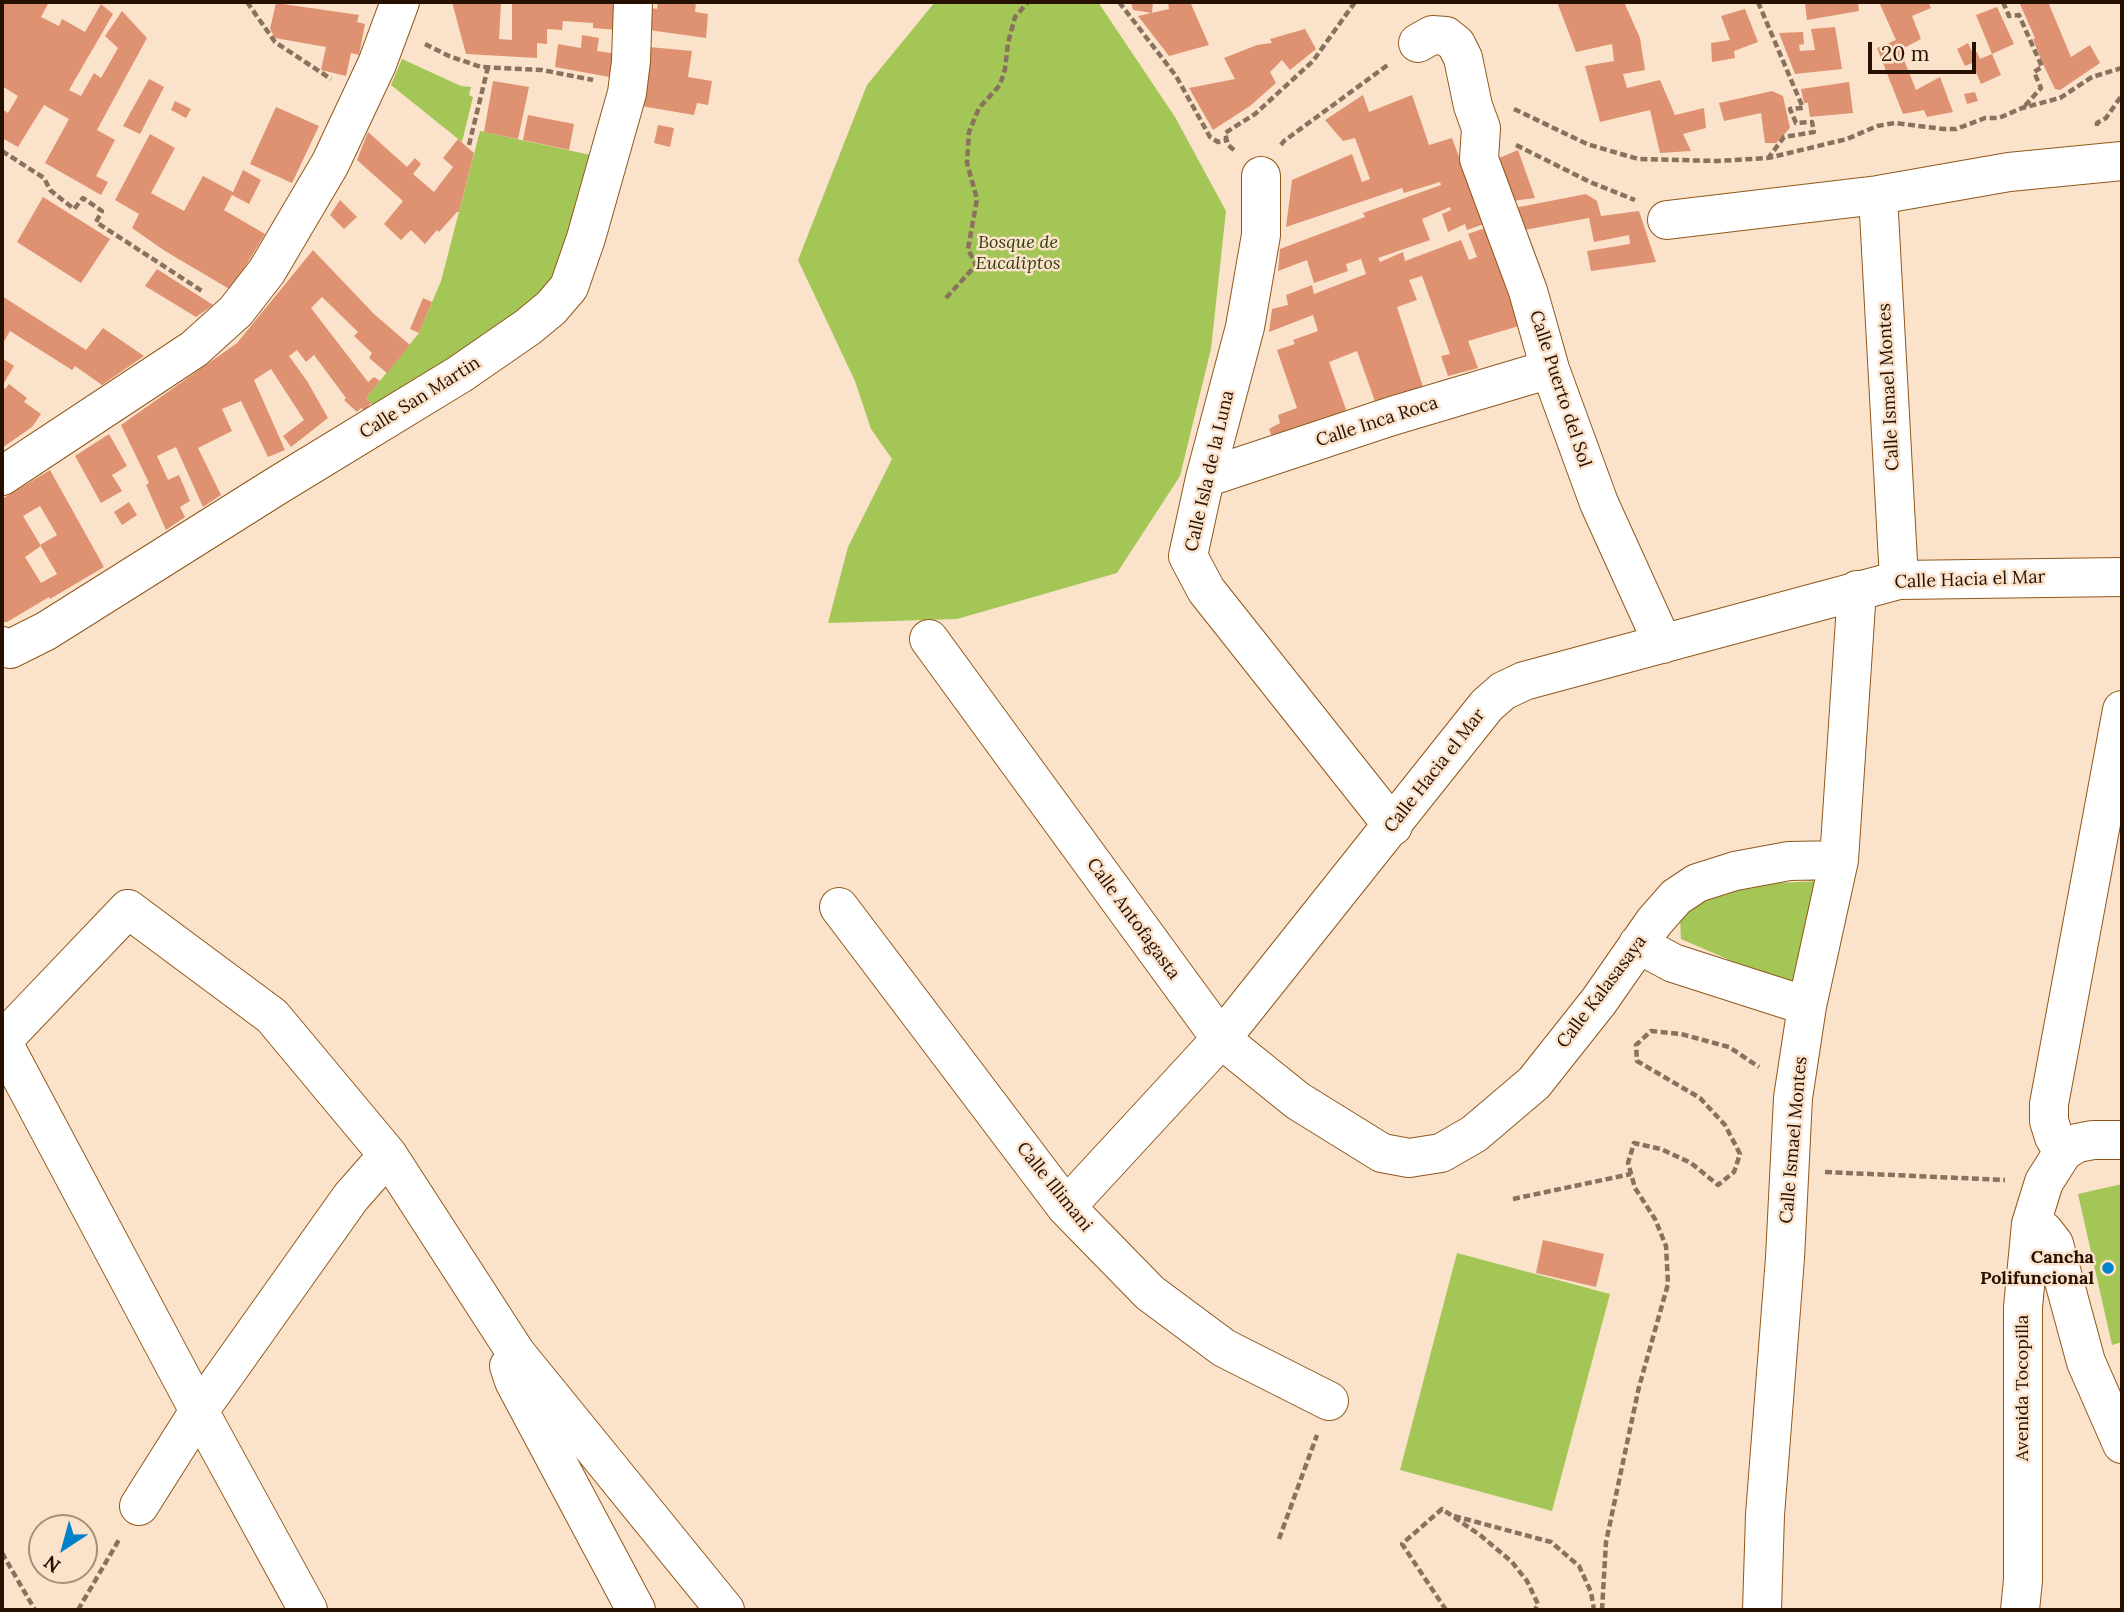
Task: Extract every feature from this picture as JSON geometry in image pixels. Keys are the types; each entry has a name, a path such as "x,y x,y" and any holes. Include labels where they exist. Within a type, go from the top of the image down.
{"street":[{"name":"Calle San Martin","path":"6,647 46,631 460,374 551,308 569,287 586,238 628,86 633,2"},
{"path":"2,476 194,349 236,311 267,271 330,164 361,97 391,9"},
{"name":"Calle Puerto del Sol","path":"1418,43 1432,34 1446,36 1456,44 1463,58 1473,106 1495,117 1479,159 1528,291 1550,369 1599,503 1663,644"},
{"path":"1667,220 1878,195 2009,172 2122,160"},
{"name":"Calle Isla de la Luna","path":"1261,176 1261,235 1245,327 1205,478 1188,556 1206,590 1392,826"},
{"name":"Calle Ismael Montes","path":"1878,195 1899,580"},
{"name":"Calle Inca Roca","path":"1205,478 1392,416 1550,369"},
{"name":"Calle Hacia el Mar","path":"1066,1208 1221,1040 1487,705 1503,691 1524,681 1899,580 2122,577"},
{"name":"Calle Ismael Montes","path":"1762,1610 1765,1515 1785,1258 1793,1098 1807,1006 1839,860 1857,590"},
{"name":"Calle Antofagasta","path":"929,639 1221,1040 1298,1101 1382,1153"},
{"path":"2054,1167 2054,1138 2049,1121 2049,1104 2122,710"},
{"name":"Calle Kalasasaya","path":"1382,1153 1409,1158 1441,1153 1475,1134 1534,1083 1676,897 1697,883 1735,871 1789,861 1839,860"},
{"name":"Calle Illimani","path":"839,907 1066,1208 1150,1293 1224,1348 1329,1401"},
{"path":"308,1610 2,1041 128,909 272,1016 388,1155 516,1353 725,1610"},
{"path":"1638,944 1673,963 1807,1006"},
{"path":"2054,1167 2077,1143 2100,1139 2122,1140"},
{"path":"138,1506 199,1411 351,1197 388,1155"},
{"name":"Avenida Tocopilla","path":"2020,1610 2023,1580 2024,1307 2031,1224 2054,1167"},
{"path":"2031,1224 2045,1231 2054,1244 2086,1362 2122,1444"},
{"path":"516,1353 511,1357 509,1367 514,1381 636,1610"}],"path":[{"path":"247,2 275,42 361,97"},
{"path":"946,298 976,265 968,249 977,199 967,163 969,132 979,108 1000,86 1015,17 1028,2"},
{"path":"1119,2 1176,76 1210,137 1218,142 1227,140"},
{"path":"1355,2 1313,61 1255,114 1225,133 1228,145 1261,176 1283,141 1418,43"},
{"path":"1758,2 1803,108 1790,109 1796,123 1812,122 1814,132 1784,137 1769,158"},
{"path":"2003,2 2009,16 2019,15 2042,67 2034,72 2041,88 2022,108"},
{"path":"391,9 449,57 481,67 542,70 628,86"},
{"path":"469,145 488,67"},
{"path":"1495,117 1638,159 1705,161 1769,158 1847,139 1877,126 1895,123 1956,129 1985,118 1999,118 2022,108 2060,98 2092,76 2122,68"},
{"path":"2097,130 2097,123 2106,118 2122,95"},
{"path":"1495,117 1590,182 1641,202 1667,220"},
{"path":"2,151 44,178 50,190 74,209 83,198 102,211 96,222 236,311"},
{"path":"1602,1610 1606,1542 1639,1387 1668,1284 1666,1246 1655,1219 1635,1188 1628,1163 1634,1143 1661,1149 1691,1163 1718,1185 1734,1172 1740,1154 1725,1125 1700,1098 1637,1061 1636,1045 1651,1031 1681,1034 1729,1047 1759,1067 1793,1098"},
{"path":"1790,1171 2054,1167"},
{"path":"1513,1199 1631,1174"},
{"path":"1279,1539 1329,1401"},
{"path":"78,1610 138,1506"},
{"path":"1446,1610 1402,1544 1442,1509 1513,1562 1527,1581 1538,1604 1535,1610"},
{"path":"1449,1514 1551,1542 1579,1566 1591,1592 1594,1610"},
{"path":"2,1553 35,1610"}],"green space":[{"name":"Bosque de Eucaliptos","path":"935,2 1098,2 1175,117 1226,211 1211,349 1180,476 1117,573 957,619 828,623 848,547 892,459 871,429 855,381 798,260 867,85"},
{"path":"402,59 461,86 471,87 469,95 473,97 462,142 391,85"},
{"path":"480,131 595,156 553,286 545,296 377,410 366,398 419,333 441,281"},
{"path":"1820,881 1804,992 1681,939 1680,918 1703,890"},
{"name":"Cancha Polifuncional","path":"2122,1184 2122,1342 2112,1345 2078,1194"},
{"path":"1457,1253 1610,1294 1552,1511 1400,1470"}],"building":[{"path":"2,2 49,2 41,17 59,26 62,19 85,32 101,4 113,14 69,90 81,96 94,73 101,78 118,48 105,36 122,11 147,38 97,130 115,140 96,176 108,182 101,195 45,163 69,119 44,105 18,147 2,138 2,109 8,113 18,96 2,86"},
{"path":"452,2 501,2 499,39 512,40 512,2 619,2 618,30 593,28 593,23 563,21 562,30 547,29 547,44 537,43 537,58 466,54"},
{"path":"658,2 696,2 695,12 708,14 706,38 649,30 651,8 657,9"},
{"path":"1131,2 1153,2 1152,13 1133,10"},
{"path":"1168,2 1196,2 1191,4 1209,45 1169,56 1138,16 1169,9"},
{"path":"1557,2 1624,2 1640,38 1645,70 1623,74 1627,88 1660,80 1675,115 1704,108 1706,128 1683,134 1691,151 1660,153 1650,110 1600,122 1585,66 1614,61 1612,44 1576,52"},
{"path":"1858,2 1859,11 1807,20 1805,3"},
{"path":"1879,2 1928,2 1931,8 1912,16 1921,39 1900,50 1916,90 1940,77 1953,112 1927,117 1924,110 1903,114 1877,48 1896,40"},
{"path":"2019,2 2048,2 2071,57 2090,45 2100,63 2060,90 2055,89"},
{"path":"276,3 359,15 357,22 365,24 359,55 351,53 346,76 321,70 326,47 275,38 270,29"},
{"path":"1997,7 2014,44 1992,54 1976,15"},
{"path":"1745,9 1758,42 1734,51 1735,58 1712,62 1711,43 1730,40 1721,16"},
{"path":"1835,27 1842,69 1795,74 1779,33 1803,32 1804,44 1799,45 1800,51 1815,50 1811,29"},
{"path":"1305,29 1316,49 1290,70 1282,60 1270,72 1276,83 1250,106 1213,130 1189,88 1235,79 1224,58 1257,45 1272,43 1270,39"},
{"path":"582,35 599,38 597,51 619,54 615,78 555,67 558,44 581,48"},
{"path":"1968,43 1973,54 1977,52 1980,59 1992,54 2001,75 1981,84 1972,63 1965,66 1957,49"},
{"path":"649,47 692,51 688,77 712,81 708,105 697,103 694,115 641,106"},
{"path":"149,79 164,87 140,134 123,126"},
{"path":"493,81 529,87 518,139 484,132"},
{"path":"1849,82 1853,113 1810,117 1808,103 1804,103 1801,89"},
{"path":"1772,91 1783,96 1790,128 1776,143 1765,143 1761,113 1724,121 1719,103"},
{"path":"1975,92 1978,101 1967,104 1964,94"},
{"path":"1363,95 1369,112 1412,95 1429,145 1452,138 1484,224 1467,230 1465,224 1448,232 1442,214 1451,210 1450,207 1422,219 1430,240 1378,258 1380,262 1403,252 1405,261 1461,240 1469,260 1477,257 1468,234 1485,228 1519,326 1468,341 1478,368 1448,376 1441,356 1450,354 1422,276 1409,280 1417,300 1397,307 1424,390 1377,407 1357,351 1329,362 1348,415 1273,440 1269,429 1280,423 1278,415 1297,408 1277,350 1295,344 1293,340 1318,331 1313,315 1269,332 1272,309 1288,305 1286,295 1312,285 1314,294 1366,274 1361,259 1346,264 1348,271 1314,283 1307,260 1278,271 1280,249 1365,217 1363,213 1441,185 1440,182 1404,193 1402,188 1286,227 1292,180 1352,154 1362,182 1370,179 1355,138 1343,141 1325,120"},
{"path":"175,101 191,109 186,118 171,110"},
{"path":"276,107 319,126 292,183 250,164"},
{"path":"528,115 574,124 569,150 523,140"},
{"path":"658,125 674,128 670,147 654,143"},
{"path":"368,132 407,167 415,158 421,164 413,174 434,192 453,167 443,158 458,139 474,153 459,212 425,244 411,230 401,240 384,224 403,201 357,160"},
{"path":"150,134 175,148 151,193 184,211 203,176 233,192 243,170 261,180 249,204 232,195 224,210 265,234 231,290 132,228 139,214 115,200"},
{"path":"1518,150 1535,198 1512,201 1492,161"},
{"path":"1586,194 1597,201 1601,216 1639,211 1656,262 1591,271 1587,251 1630,244 1629,235 1594,242 1589,218 1524,230 1514,208"},
{"path":"43,197 110,239 81,283 17,242"},
{"path":"340,200 357,217 344,229 330,215"},
{"path":"313,250 374,314 410,345 387,373 369,358 372,353 354,336 358,332 322,297 311,308 368,382 374,377 380,381 366,398 371,403 365,411 361,408 357,412 344,400 346,398 314,355 306,362 297,350 289,356 328,418 291,447 283,436 304,420 271,369 254,380 285,450 268,457 241,401 222,409 232,431 198,448 221,495 203,507 176,447 157,456 168,480 179,475 190,501 180,507 185,517 166,530 146,485 149,483 121,425 237,343"},
{"path":"157,269 213,305 196,317 145,286"},
{"path":"2,296 86,350 103,328 144,356 102,385 75,366 72,370 10,331 2,345"},
{"path":"423,298 432,302 419,333 410,329"},
{"path":"2,358 14,366 2,386"},
{"path":"9,384 27,398 24,402 41,414 32,427 2,448 2,387 5,389"},
{"path":"109,434 127,466 112,475 122,491 101,503 75,456"},
{"path":"50,470 104,567 50,599 49,597 7,622 2,622 2,499","holes":["40,506 57,535 40,545 23,516","41,546 57,574 41,583 25,557"]},
{"path":"129,502 137,515 122,525 114,512"},
{"path":"1543,1240 1604,1254 1596,1287 1536,1273"}],"place":[{"name":"Cancha Polifuncional","path":"2108,1268"}]}
